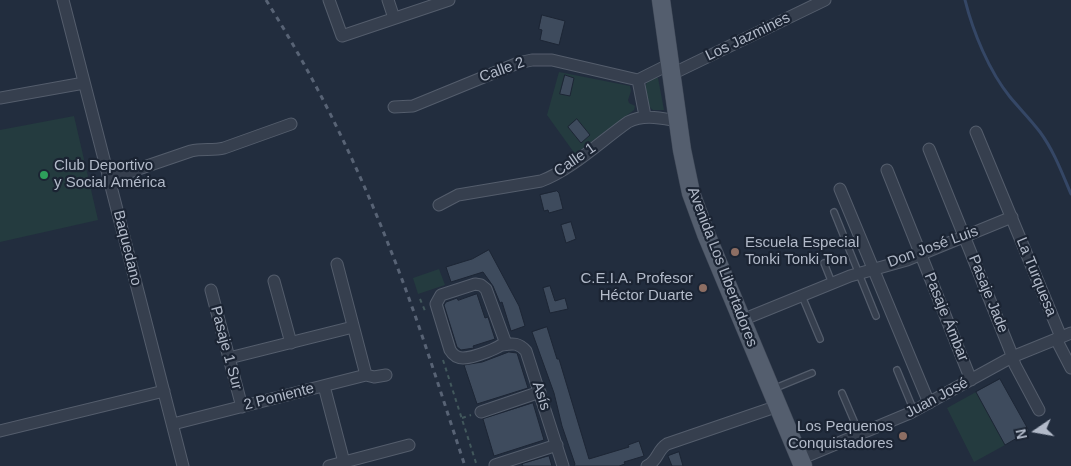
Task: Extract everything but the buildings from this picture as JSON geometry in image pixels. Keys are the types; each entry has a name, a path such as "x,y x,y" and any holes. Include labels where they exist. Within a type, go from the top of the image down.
{"main road":[{"name":"Avenida Los Libertadores","path":"661,0 678,121 691,193 706,234 802,462"}],"street":[{"name":"Baquedano","path":"63,0 183,466"},
{"path":"329,0 342,36 447,0"},
{"path":"388,0 394,18"},
{"name":"Los Jazmines","path":"671,69 825,0"},
{"name":"Calle 2","path":"394,107 412,106 518,63 532,60 552,60 638,80"},
{"path":"671,69 638,80 645,116 678,121"},
{"path":"0,98 84,83"},
{"name":"Calle 1","path":"439,205 458,195 541,181 551,177 564,170 628,122 645,116"},
{"path":"109,179 191,151 224,148 291,124"},
{"name":"La Turquesa","path":"976,132 1063,337 1071,368"},
{"name":"Pasaje Jade","path":"929,149 1015,366 1039,410"},
{"name":"Pasaje Ámbar","path":"887,170 971,380"},
{"path":"840,189 929,403"},
{"name":"Don José Luis","path":"742,320 858,273 921,255 1012,217"},
{"path":"337,264 366,375"},
{"path":"274,281 290,343"},
{"path":"475,284 484,287 503,332 505,341 503,345 467,358 454,355 450,350 436,308 436,302 439,297 475,284"},
{"name":"Pasaje 1 Sur","path":"211,290 242,407"},
{"path":"229,358 354,327"},
{"name":"Juan José","path":"802,462 914,411 1012,357 1063,337"},
{"name":"Asís","path":"503,345 513,343 523,347 526,351 563,466"},
{"name":"2 Poniente","path":"173,424 366,375 374,377 386,374"},
{"path":"324,386 345,464"},
{"path":"0,430 164,391"},
{"path":"481,412 540,392"},
{"path":"647,466 657,461 660,449 667,444 778,406"},
{"path":"328,466 345,464 409,445"},
{"path":"495,466 557,445"}],"lane":[{"path":"834,212 876,316"},
{"path":"824,263 832,283"},
{"path":"802,296 820,339"},
{"path":"897,370 914,411"},
{"path":"771,390 812,373"},
{"path":"842,393 860,434"}],"path":[{"path":"420,299 429,321"},
{"path":"441,354 477,466"}],"green space":[{"path":"559,72 630,86 631,91 628,100 629,103 635,106 634,110 575,154 547,115"},
{"path":"652,78 658,78 664,110 653,110 647,103 645,89 648,81"},
{"name":"Club Deportivo y Social América","path":"74,116 98,220 0,242 0,130"},
{"path":"439,269 445,285 418,294 413,278"},
{"path":"976,392 1005,445 974,462 947,408"}],"waterway":[{"path":"965,0 977,38 995,75 1002,87 1045,139 1071,194"}],"railway":[{"path":"266,0 319,91 364,186 411,304 465,466"}],"place":[{"name":"Club Deportivo y Social América","path":"44,175"},
{"name":"Escuela Especial Tonki Tonki Ton","path":"735,252"},
{"name":"C.E.I.A. Profesor Héctor Duarte","path":"703,288"},
{"name":"Los Pequenos Conquistadores","path":"903,436"}]}
